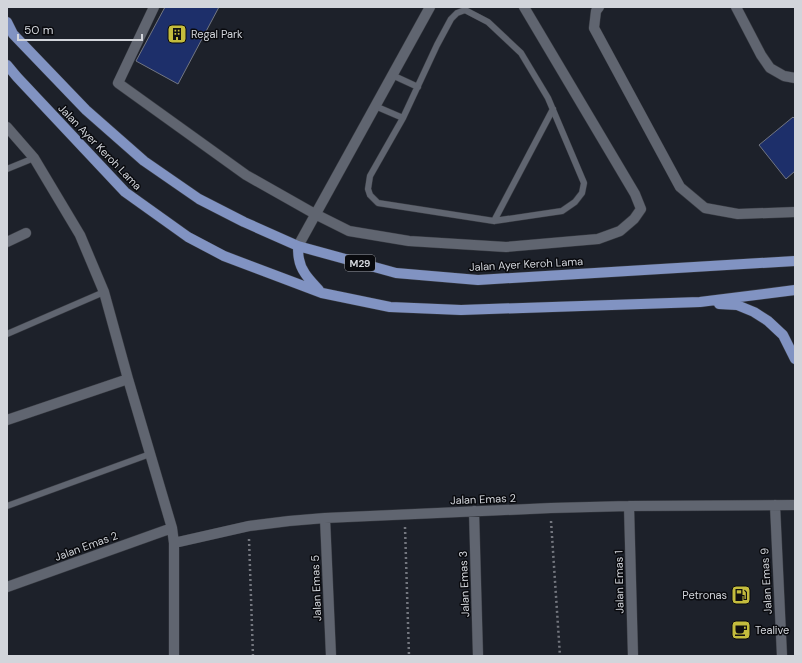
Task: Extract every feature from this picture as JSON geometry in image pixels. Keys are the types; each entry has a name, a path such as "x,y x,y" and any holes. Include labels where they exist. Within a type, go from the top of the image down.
{"main road":[{"name":"Jalan Ayer Keroh Lama","path":"7,22 13,34 86,110 144,161 199,199 244,222 298,246 396,273 478,280 795,261"},
{"name":"Jalan Ayer Keroh Lama","path":"7,65 17,78 125,192 188,237 224,256 322,293 390,307 461,310 700,302 795,290"},
{"path":"298,246 299,260 307,277 322,293"},
{"path":"700,302 737,305 754,312 768,321 782,335 795,359"}],"street":[{"path":"154,7 118,83 246,175 315,214 349,230 409,241 506,247 598,240 620,231 634,220 641,209 636,194 524,7"},
{"path":"298,246 430,7"},
{"path":"599,7 596,11 594,28 680,187 705,208 738,214 795,212"},
{"path":"736,7 760,55 770,68 784,76 795,78"},
{"path":"7,127 34,158 80,235 104,292 128,380 172,528 174,543 174,656"},
{"path":"7,242 26,233"},
{"path":"7,420 128,380"},
{"name":"Jalan Emas 2","path":"174,543 249,526 325,518 551,508 795,504"},
{"name":"Jalan Emas 9","path":"775,505 782,656"},
{"name":"Jalan Emas 1","path":"629,506 633,656"},
{"name":"Jalan Emas 3","path":"474,511 478,656"},
{"name":"Jalan Emas 5","path":"325,518 331,656"},
{"name":"Jalan Emas 2","path":"7,587 172,528"}],"lane":[{"path":"465,10 488,22 521,53 548,98 584,183 582,193 575,202 562,212 494,221 378,203 370,195 368,189 370,176 403,118 418,87 451,18 457,13 465,10"},
{"path":"392,75 418,87"},
{"path":"375,106 403,118"},
{"path":"494,221 553,109"},
{"path":"7,169 34,158"},
{"path":"7,334 104,292"},
{"path":"7,506 150,454"}],"path":[{"path":"551,508 560,656"},
{"path":"405,515 409,656"},
{"path":"249,526 254,656"}],"building":[{"name":"Regal Park","path":"165,7 219,7 178,84 136,61"},
{"path":"793,117 795,119 795,171 786,179 759,145"}],"place":[{"name":"Regal Park","path":"177,34"},
{"name":"Petronas","path":"741,595"},
{"name":"Tealive","path":"741,630"}]}
